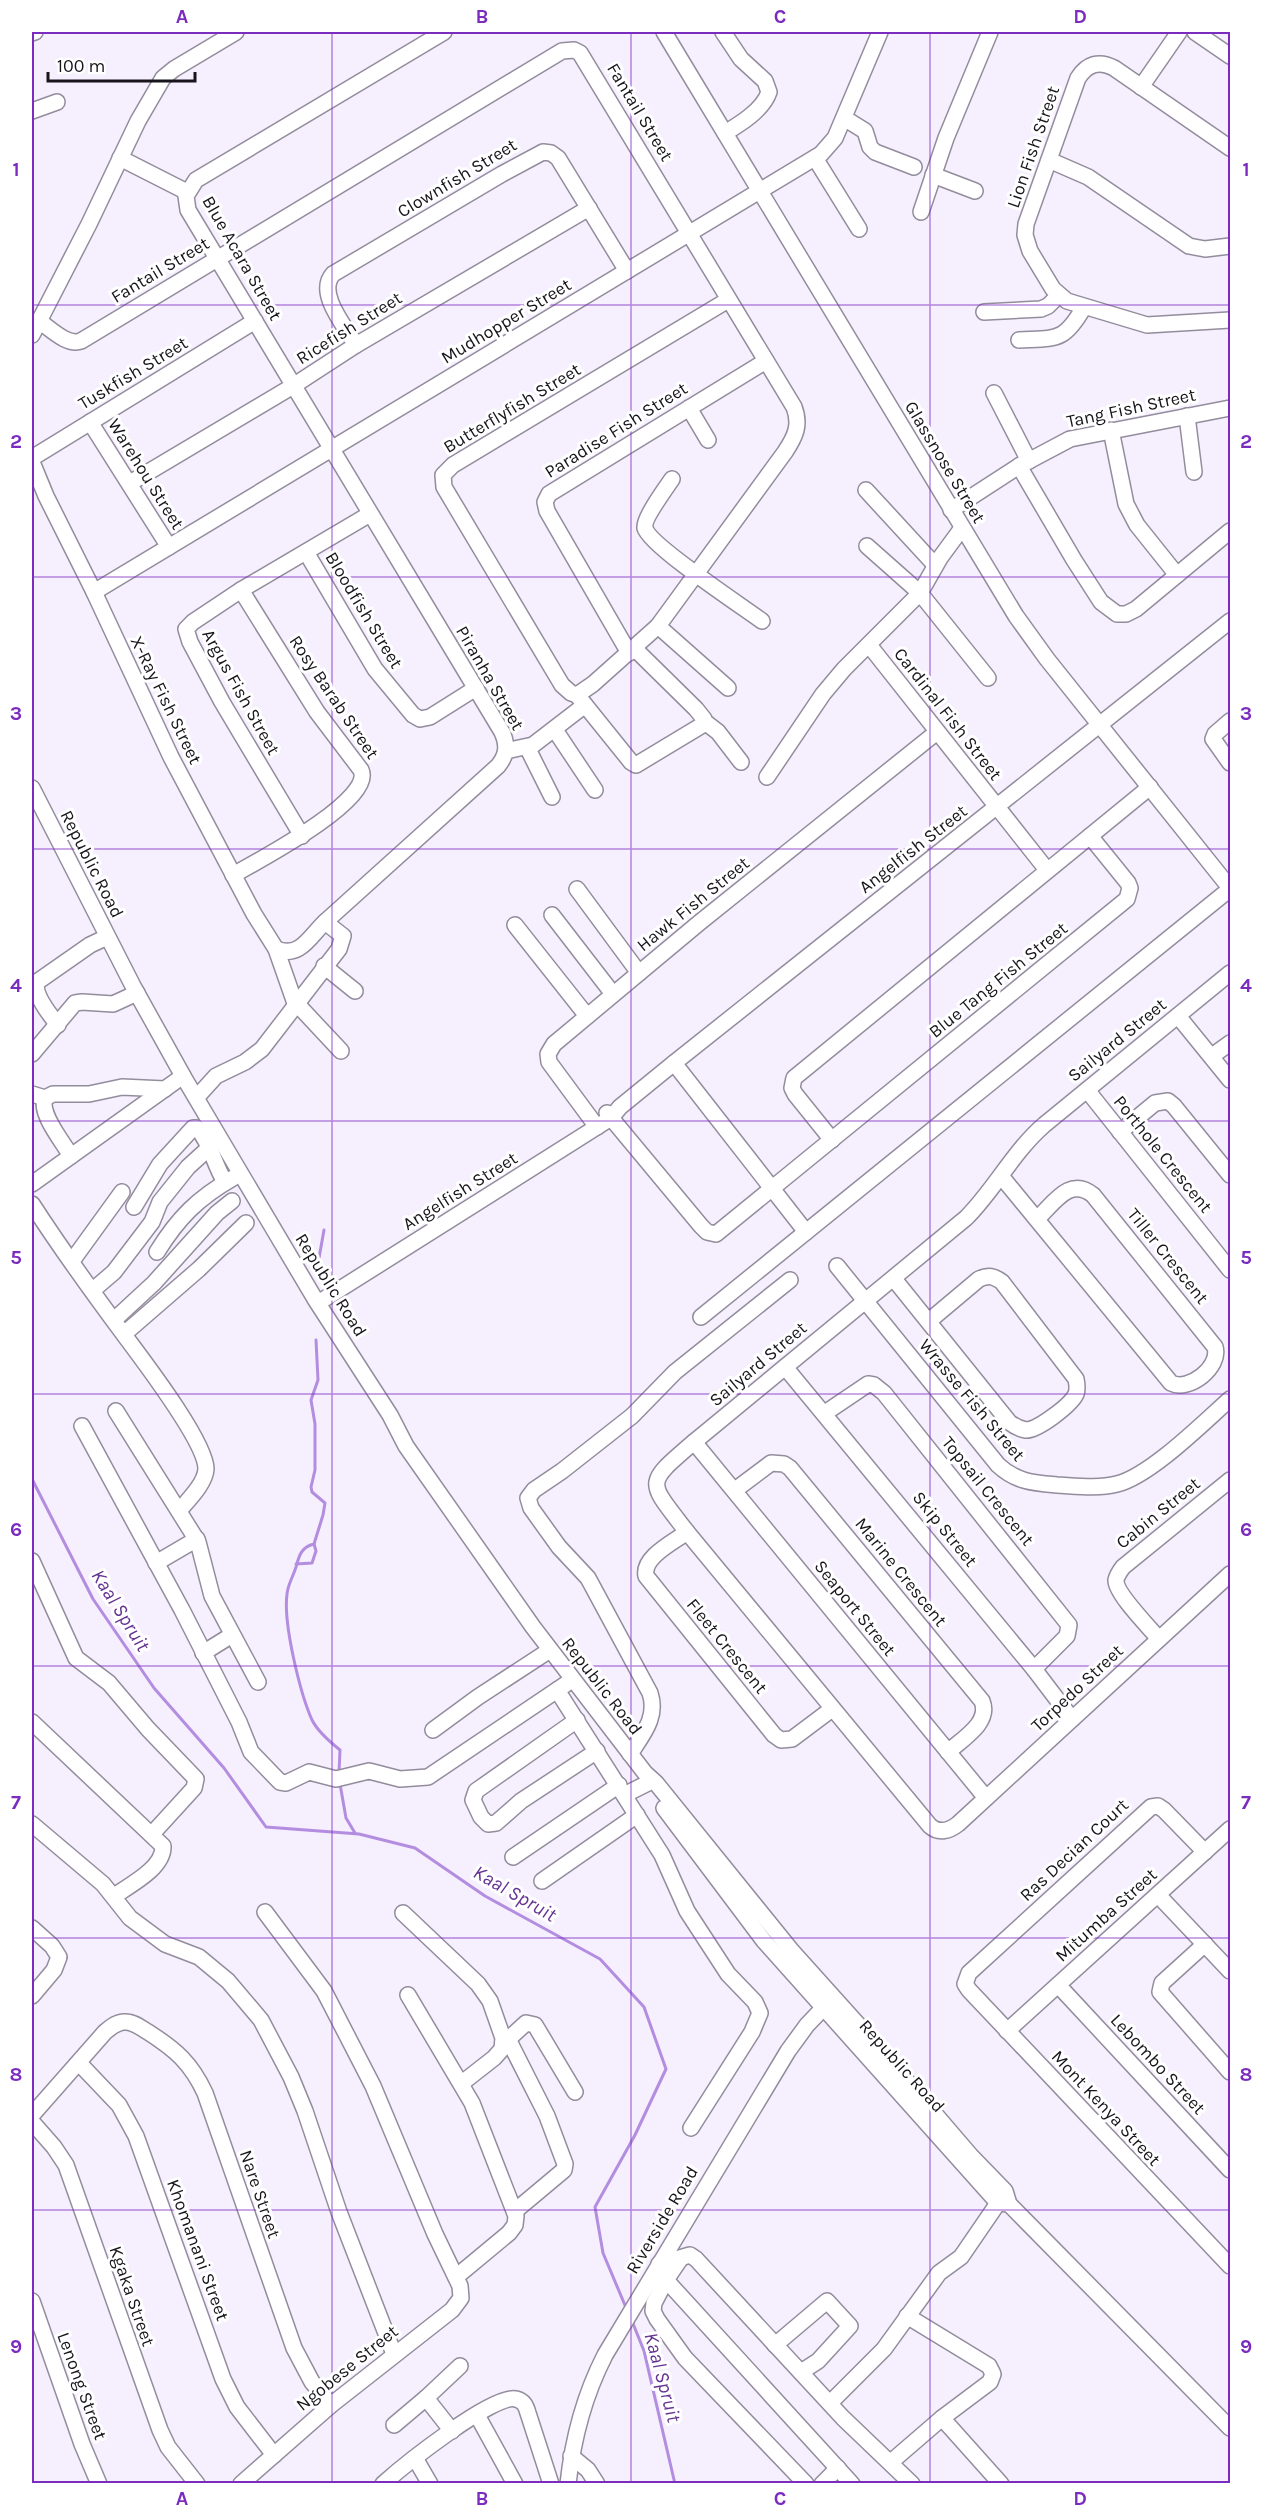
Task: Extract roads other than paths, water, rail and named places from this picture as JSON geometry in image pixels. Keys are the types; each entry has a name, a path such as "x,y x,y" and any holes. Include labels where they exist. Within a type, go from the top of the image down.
{"street":[{"path":"32,335 138,121 166,75 236,32"},
{"name":"Blue Acara Street","path":"333,450 188,210 187,192 196,180 444,32"},
{"name":"Glassnose Street","path":"664,32 1016,616 1230,888"},
{"path":"723,32 741,60 765,81 769,92 755,111 725,133"},
{"name":"Mudhopper Street","path":"94,592 815,158 830,145 844,118 879,32"},
{"path":"921,212 933,175 990,32"},
{"path":"1179,32 1141,87 1230,148"},
{"path":"1195,32 1230,56"},
{"name":"Fantail Street","path":"39,321 61,337 78,342 562,51 578,52 586,60 794,407 798,420 796,432 785,452 658,626 578,698 555,730 527,747"},
{"name":"Lion Fish Street","path":"1059,296 1049,284 1030,251 1025,235 1026,224 1078,78 1086,68 1103,64 1114,68 1141,87"},
{"path":"32,111 57,102"},
{"path":"844,118 864,131 872,150 914,167"},
{"name":"Clownfish Street","path":"356,345 328,298 326,289 330,277 538,154 551,153 558,158 627,271"},
{"path":"120,158 187,192"},
{"path":"815,158 859,229"},
{"path":"1049,160 1088,177 1189,246 1205,249 1230,246"},
{"path":"933,175 975,191"},
{"name":"Ricefish Street","path":"130,483 293,386 356,345 589,208"},
{"path":"984,312 1041,309 1059,296 1084,307 1155,326 1230,320"},
{"name":"Butterflyfish Street","path":"578,698 562,685 444,487 443,475 453,465 728,300"},
{"path":"1019,340 1056,338 1062,335 1074,324 1084,307"},
{"name":"Tuskfish Street","path":"32,460 255,321"},
{"name":"Paradise Fish Street","path":"631,651 550,518 545,502 549,494 766,361"},
{"path":"994,393 1024,464 1074,560 1101,602 1111,612 1126,614 1230,531"},
{"path":"689,408 708,440"},
{"name":"Tang Fish Street","path":"951,510 1024,464 1070,439 1230,408"},
{"path":"1187,416 1194,472"},
{"name":"Warehou Street","path":"90,422 169,547"},
{"path":"1111,430 1126,504 1151,544 1177,575"},
{"name":"Piranha Street","path":"276,949 285,952 297,950 325,922 490,774 502,761 506,750 502,732 333,450"},
{"name":"X-Ray Fish Street","path":"32,460 45,496 94,592 171,757 233,875 268,939 276,949 296,1005"},
{"path":"672,479 646,521 645,528 655,541 762,621"},
{"path":"866,490 935,565"},
{"name":"Argus Fish Street","path":"302,836 222,702 186,634 189,625 241,590 370,514"},
{"path":"767,777 817,701 844,669 920,593 935,565 962,528"},
{"path":"867,546 920,593 988,678"},
{"name":"Bloodfish Street","path":"306,552 375,669 413,715 420,719 430,717 476,688"},
{"name":"Rosy Barab Street","path":"233,875 302,836 351,796 362,783 363,775 317,712 241,590"},
{"name":"Angelfish Street","path":"316,1301 380,1259 433,1220 613,1113 1230,621"},
{"path":"658,626 728,688"},
{"name":"Cardinal Fish Street","path":"869,645 996,808"},
{"path":"631,651 696,709 705,722 718,732 741,762"},
{"path":"578,698 631,762 636,765 705,722"},
{"path":"1230,721 1215,734 1213,739 1230,763"},
{"path":"555,730 595,790"},
{"name":"Hawk Fish Street","path":"596,1125 549,1062 548,1054 554,1044 639,972 937,732"},
{"path":"506,750 527,747 552,797"},
{"path":"832,1140 795,1094 792,1088 794,1078 1149,786"},
{"name":"Republic Road","path":"32,788 137,993 183,1076 316,1301 390,1415 406,1446 550,1650 630,1754 662,1806 732,1900 1005,2191 1003,2203 1230,2428"},
{"path":"996,808 1047,870"},
{"name":"Blue Tang Fish Street","path":"613,1113 707,1232 716,1234 1127,899 1131,888 1090,836"},
{"path":"702,1317 1230,888"},
{"path":"577,889 639,972"},
{"path":"552,915 613,994"},
{"path":"197,1097 222,1072 254,1057 339,949 344,939 340,933 325,922"},
{"path":"515,925 587,1016"},
{"path":"58,1025 44,1008 43,1000 36,989 37,982 90,945 107,937"},
{"path":"324,966 355,991"},
{"name":"Sailyard Street","path":"948,1830 936,1830 930,1826 687,1532 658,1495 656,1484 659,1473 966,1218 1034,1134 1230,973"},
{"path":"32,1054 75,1004 82,1002 113,1004 137,993"},
{"path":"296,1005 341,1051"},
{"path":"1178,1016 1230,1080"},
{"path":"1212,1056 1230,1043"},
{"path":"674,1063 771,1191 806,1232"},
{"path":"32,1184 183,1076"},
{"path":"71,1156 38,1096 55,1093 89,1094 122,1087 165,1089"},
{"name":"Porthole Crescent","path":"1087,1090 1230,1270"},
{"path":"1120,1132 1155,1103 1168,1101 1230,1175"},
{"path":"134,1207 160,1164 192,1128 199,1129 210,1147 216,1166 225,1182"},
{"path":"93,1290 114,1272 153,1222 161,1201 188,1167 210,1147"},
{"path":"157,1252 188,1210 205,1194 240,1173"},
{"name":"Tiller Crescent","path":"1001,1176 1171,1383 1189,1385 1209,1367 1216,1356 1215,1347 1093,1195 1081,1188 1070,1189 1037,1219"},
{"path":"72,1261 122,1192"},
{"path":"114,1320 154,1283 217,1213 232,1201"},
{"path":"32,1204 155,1375 196,1442 206,1467 203,1478 179,1511"},
{"path":"124,1334 199,1269 246,1223"},
{"name":"Wrasse Fish Street","path":"837,1266 998,1465 1017,1479 1075,1486 1104,1486 1128,1480 1151,1467 1230,1399"},
{"path":"894,1279 1009,1422 1016,1427 1031,1429 1040,1425 1070,1402 1076,1394 1076,1379 1002,1282 994,1276 979,1279 929,1321"},
{"path":"630,1754 651,1721 653,1703 650,1693 588,1578 559,1547 531,1508 528,1498 534,1490 632,1416 675,1372 790,1280"},
{"name":"Skip Street","path":"785,1367 1034,1669 1072,1719"},
{"name":"Topsail Crescent","path":"825,1413 868,1384 874,1384 884,1393 1069,1625 1067,1636 1034,1669"},
{"path":"116,1411 197,1539 212,1596 258,1682"},
{"path":"82,1426 239,1722 251,1752 272,1776 282,1783 309,1772 336,1779 369,1771 400,1779 428,1777 572,1680"},
{"name":"Seaport Street","path":"694,1442 986,1798"},
{"name":"Marine Crescent","path":"735,1490 771,1463 784,1464 790,1468 982,1701 984,1714 980,1722 948,1752"},
{"name":"Cabin Street","path":"1159,1639 1119,1591 1116,1580 1118,1574 1123,1567 1230,1480"},
{"name":"Fleet Crescent","path":"687,1532 649,1561 645,1570 646,1576 767,1725 778,1738 789,1740 832,1708"},
{"path":"156,1563 197,1539"},
{"path":"32,1561 76,1658 109,1683 159,1742 196,1779 194,1788 152,1834"},
{"name":"Torpedo Street","path":"948,1830 958,1824 1230,1574"},
{"path":"203,1653 232,1635"},
{"path":"434,1730 478,1697 550,1650"},
{"path":"557,1690 670,1870 687,1911 728,1974 755,2002 760,2013 752,2032 691,2128"},
{"path":"577,1720 476,1791 473,1800 481,1817 488,1824 496,1822 521,1801 597,1751"},
{"path":"32,1722 163,1846 163,1852 151,1869 114,1896"},
{"path":"513,1857 621,1790 646,1778"},
{"name":"Ras Decian Court","path":"971,1971 1151,1807 1162,1808 1205,1852"},
{"path":"542,1881 637,1815"},
{"path":"32,1824 103,1884 124,1912 139,1925 165,1944 199,1957 228,1981 261,2020 291,2077 305,2111 346,2232 394,2354"},
{"name":"Mitumba Street","path":"1007,2031 1230,1829"},
{"path":"1158,1895 1230,1971"},
{"path":"265,1912 314,1975 351,2042 373,2086 435,2234 456,2277 509,2233 516,2221 515,2211 482,2125 462,2083 408,1995"},
{"path":"403,1913 485,1993 506,2042 547,2116 565,2164 564,2170 515,2211"},
{"path":"32,1928 52,1946 59,1957 54,1970 32,1996"},
{"path":"1205,1944 1162,1983 1160,1992 1230,2072"},
{"name":"Mont Kenya Street","path":"971,1971 965,1979 967,1988 1230,2266"},
{"name":"Lebombo Street","path":"1058,1985 1230,2170"},
{"name":"Riverside Road","path":"568,2484 571,2456 585,2398 605,2355 788,2051 807,2025 828,2003"},
{"name":"Nare Street","path":"79,2063 105,2032 125,2022 135,2024 166,2044 189,2064 197,2078 294,2348 312,2382 330,2405"},
{"path":"462,2083 494,2058 525,2023 535,2025 575,2092"},
{"path":"32,2115 79,2063"},
{"name":"Khomanani Street","path":"79,2063 119,2105 136,2136 223,2379 237,2407 274,2455"},
{"name":"Kgaka Street","path":"32,2122 66,2165 157,2421 168,2447 197,2484"},
{"path":"830,2403 874,2360 939,2273 961,2257 1003,2203"},
{"path":"659,2264 690,2255 696,2259 830,2403 912,2484"},
{"path":"681,2258 666,2280 654,2303 653,2311 663,2329 685,2358 806,2484"},
{"name":"Ngobese Street","path":"241,2484 330,2405 456,2306 461,2298 461,2292 456,2277"},
{"path":"666,2280 852,2484"},
{"name":"Lenong Street","path":"32,2301 82,2444 99,2484"},
{"path":"775,2345 827,2301 850,2326 818,2361 801,2372"},
{"path":"891,2462 942,2418 990,2382 993,2374 989,2366 908,2316"},
{"path":"394,2425 460,2366"},
{"path":"426,2398 452,2430"},
{"path":"383,2484 452,2430 477,2415 515,2398 524,2404 551,2484"},
{"path":"477,2415 515,2484"},
{"path":"942,2418 1001,2484"},
{"path":"571,2456 588,2470 597,2484"},
{"path":"415,2458 430,2484"},
{"path":"822,2484 838,2468"}],"waterway":[{"path":"319,1258 324,1230"},
{"path":"316,1340 318,1380 311,1400 315,1424 315,1470 311,1487 312,1492 325,1503 314,1544 303,1550 298,1559 288,1590 286,1607 290,1639 302,1693 312,1720 324,1736 340,1750 339,1773"},
{"name":"Kaal Spruit","path":"32,1479 93,1599 154,1688 224,1768 266,1827 359,1834 415,1848 485,1896 600,1959 644,2007 666,2069 635,2135 595,2207 603,2253 627,2310"},
{"path":"296,1564 312,1563 316,1551 314,1544"},
{"path":"340,1784 346,1818 355,1833"},
{"name":"Kaal Spruit","path":"632,2321 644,2351 675,2484"}]}
